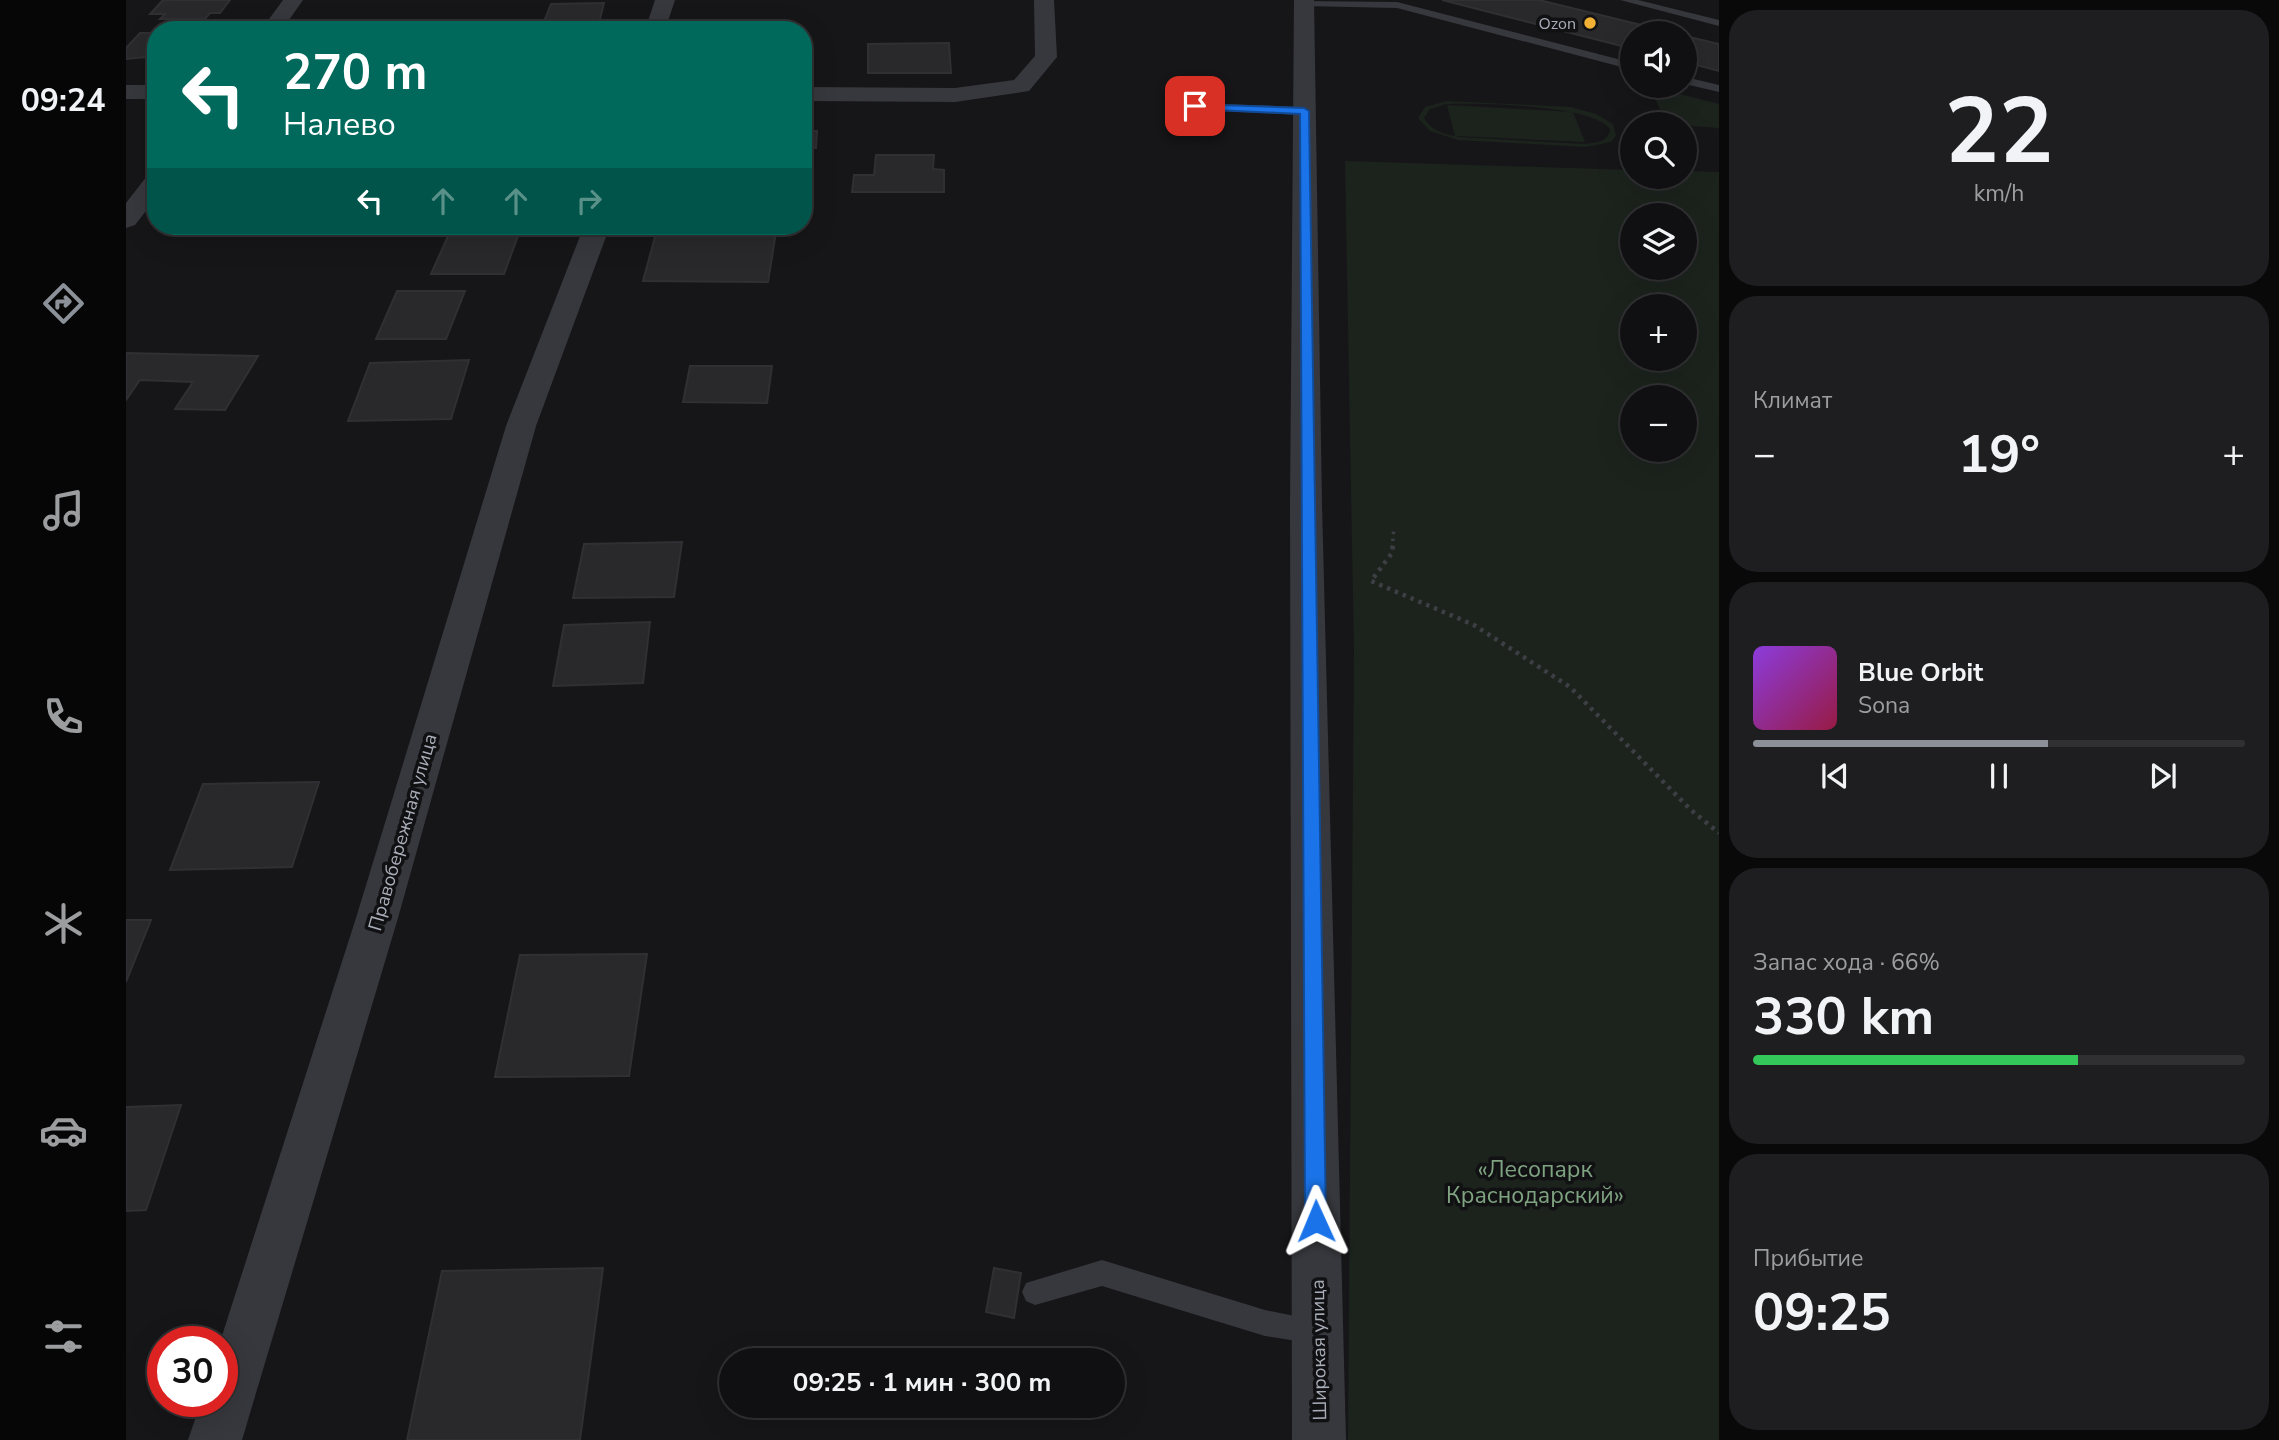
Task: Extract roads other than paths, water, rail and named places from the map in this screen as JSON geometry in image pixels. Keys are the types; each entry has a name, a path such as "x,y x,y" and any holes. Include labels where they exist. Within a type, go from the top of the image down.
{"street":[{"path":"278,21 293,0"},
{"path":"658,21 665,0"},
{"path":"812,94 955,95 1021,86 1046,57 1044,0"},
{"name":"Широкая улица","path":"1304,2 1319,1440"},
{"path":"126,92 147,92"},
{"path":"126,220 147,193"},
{"name":"Правобережная улица","path":"215,1440 377,918 522,426 594,235"}],"lane":[{"path":"1625,0 1646,2 1719,23"},
{"path":"1304,2 1396,3 1620,63"},
{"path":"1697,83 1719,89"},
{"path":"1195,106 1304,111"},
{"path":"1035,1292 1102,1273 1265,1323 1317,1331"}],"place":[{"name":"Ozon","path":"1590,23"}],"park label":[{"name":"«Лесопарк Краснодарский»","path":"1535,1182"}]}
